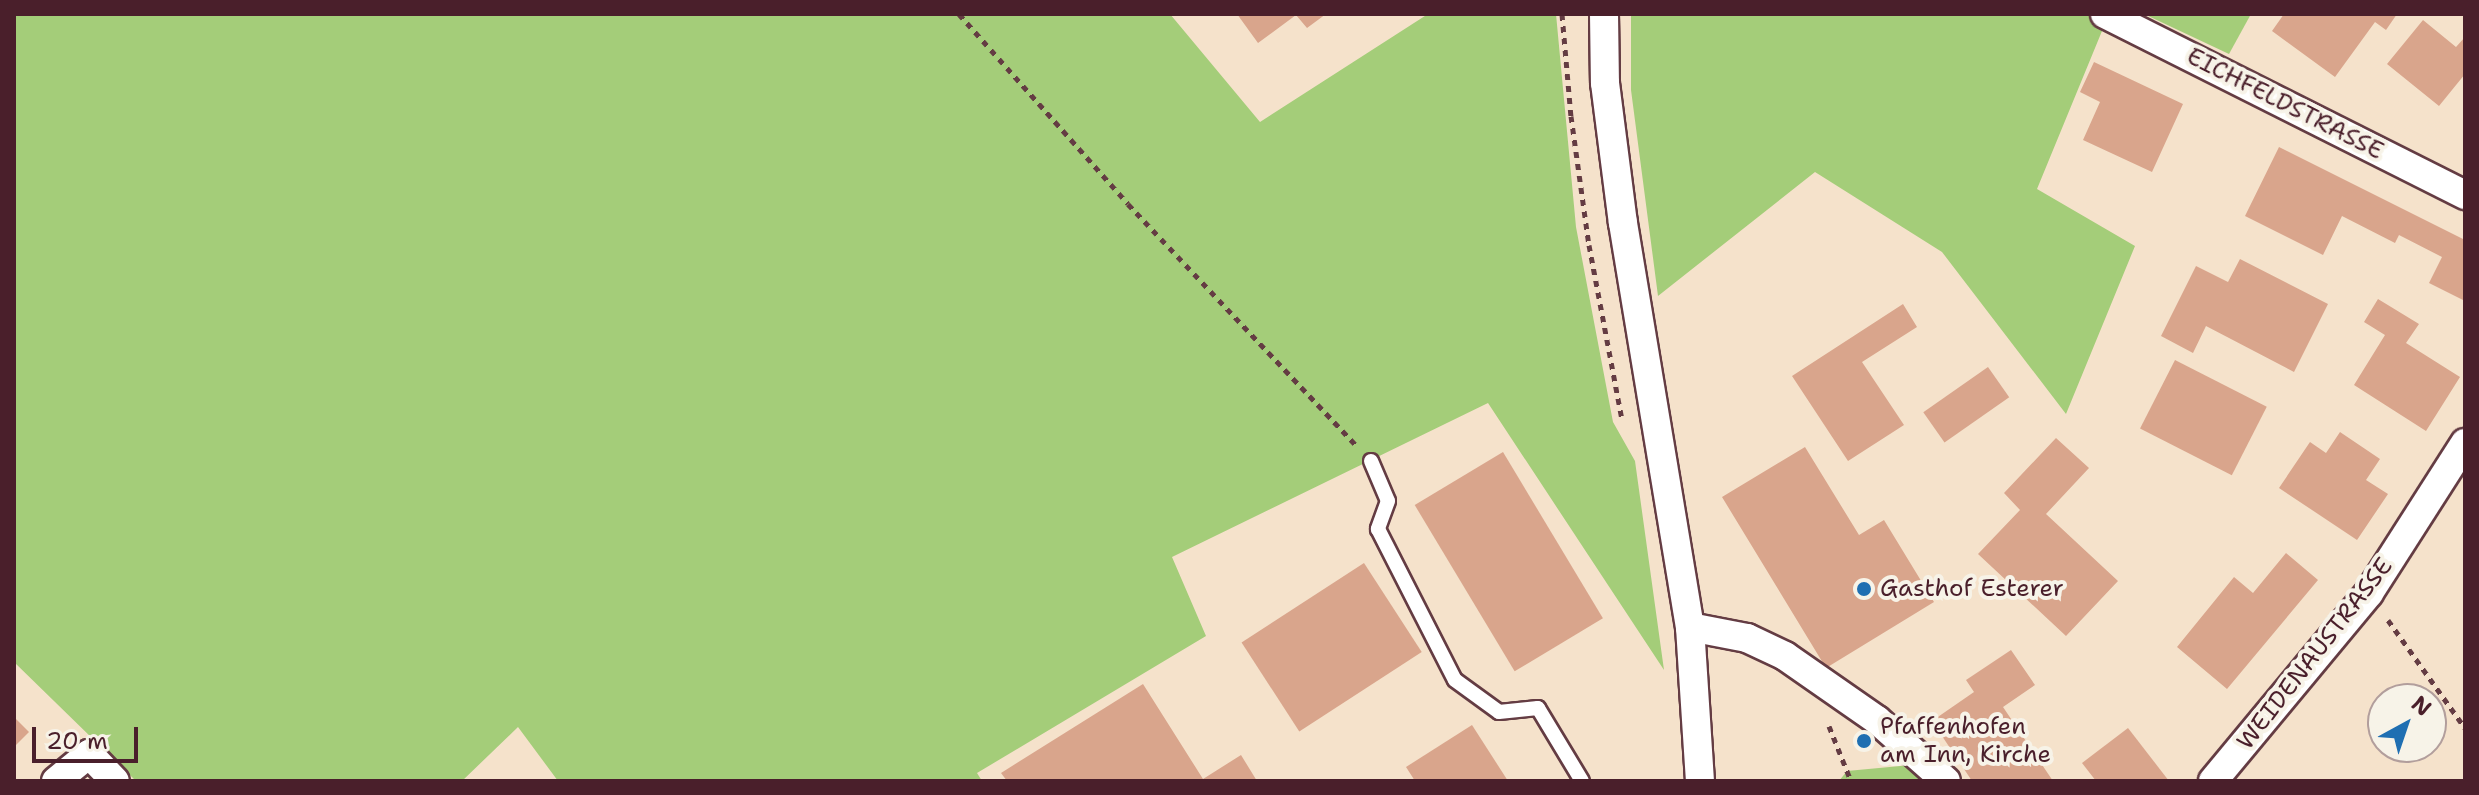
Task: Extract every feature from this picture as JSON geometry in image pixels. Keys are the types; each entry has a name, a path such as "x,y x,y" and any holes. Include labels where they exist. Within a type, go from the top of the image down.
{"street":[{"path":"1604,14 1605,83 1623,223 1690,627 1700,781"},
{"name":"EICHFELDSTRASSE","path":"2105,14 2465,195"},
{"name":"WEIDENAUSTRASSE","path":"2213,781 2369,593 2465,443"},
{"path":"1690,627 1747,638 1785,656 1877,720 1946,781"},
{"path":"56,781 89,754 115,781"}],"lane":[{"path":"1371,461 1388,501 1378,529 1455,680 1499,712 1538,708 1582,781"}],"path":[{"path":"959,14 1128,204 1371,461"},
{"path":"2369,593 2465,728"}],"green space":[{"path":"14,14 1170,14 1260,122 1428,14 1556,14 1576,227 1613,422 1635,461 1664,670 1488,403 1172,557 1206,636 977,773 982,781 558,781 518,727 462,781 136,781 14,662"},
{"path":"1631,14 2109,14 2037,189 2135,246 2066,414 1942,252 1815,172 1658,296 1631,90"},
{"path":"2144,14 2251,14 2229,54"},
{"path":"1911,765 1926,781 1839,781 1847,771"}],"building":[{"path":"1237,14 1326,14 1307,28 1296,15 1258,43"},
{"path":"2284,14 2397,14 2386,30 2375,22 2335,77 2272,31"},
{"path":"2423,20 2456,47 2465,37 2465,74 2439,106 2387,64"},
{"path":"2094,62 2183,104 2152,172 2083,140 2100,102 2080,92"},
{"path":"2279,147 2465,240 2465,301 2429,283 2442,257 2399,235 2395,243 2342,216 2323,255 2245,216"},
{"path":"2240,259 2328,304 2294,372 2206,326 2193,353 2161,336 2196,266 2228,282"},
{"path":"2378,299 2419,324 2406,343 2460,377 2426,431 2354,385 2385,335 2364,322"},
{"path":"1903,304 1917,327 1862,362 1904,425 1848,461 1792,376"},
{"path":"2175,360 2267,407 2232,475 2140,429"},
{"path":"1988,367 2009,397 1945,443 1923,412"},
{"path":"2340,432 2380,459 2366,480 2388,494 2357,540 2279,488 2310,442 2326,453"},
{"path":"2056,438 2089,468 2046,514 2118,581 2066,636 1978,554 2020,510 2004,493"},
{"path":"1805,447 1859,535 1884,520 1934,602 1826,668 1722,497"},
{"path":"1503,452 1603,618 1515,671 1415,505"},
{"path":"2286,553 2318,580 2227,689 2177,647 2234,577 2253,593"},
{"path":"1364,563 1422,652 1299,731 1242,643"},
{"path":"2011,650 2035,685 2003,707 2053,781 1972,781 1932,721 1974,692 1966,680"},
{"path":"1143,684 1203,779 1241,755 1257,781 1007,781 1001,773"},
{"path":"14,717 29,732 14,747"},
{"path":"1472,725 1508,781 1415,781 1406,767"},
{"path":"2128,728 2169,781 2096,781 2082,763"}],"place":[{"name":"Gasthof Esterer","path":"1864,589"},
{"name":"Pfaffenhofen am Inn, Kirche","path":"1864,741"}]}
